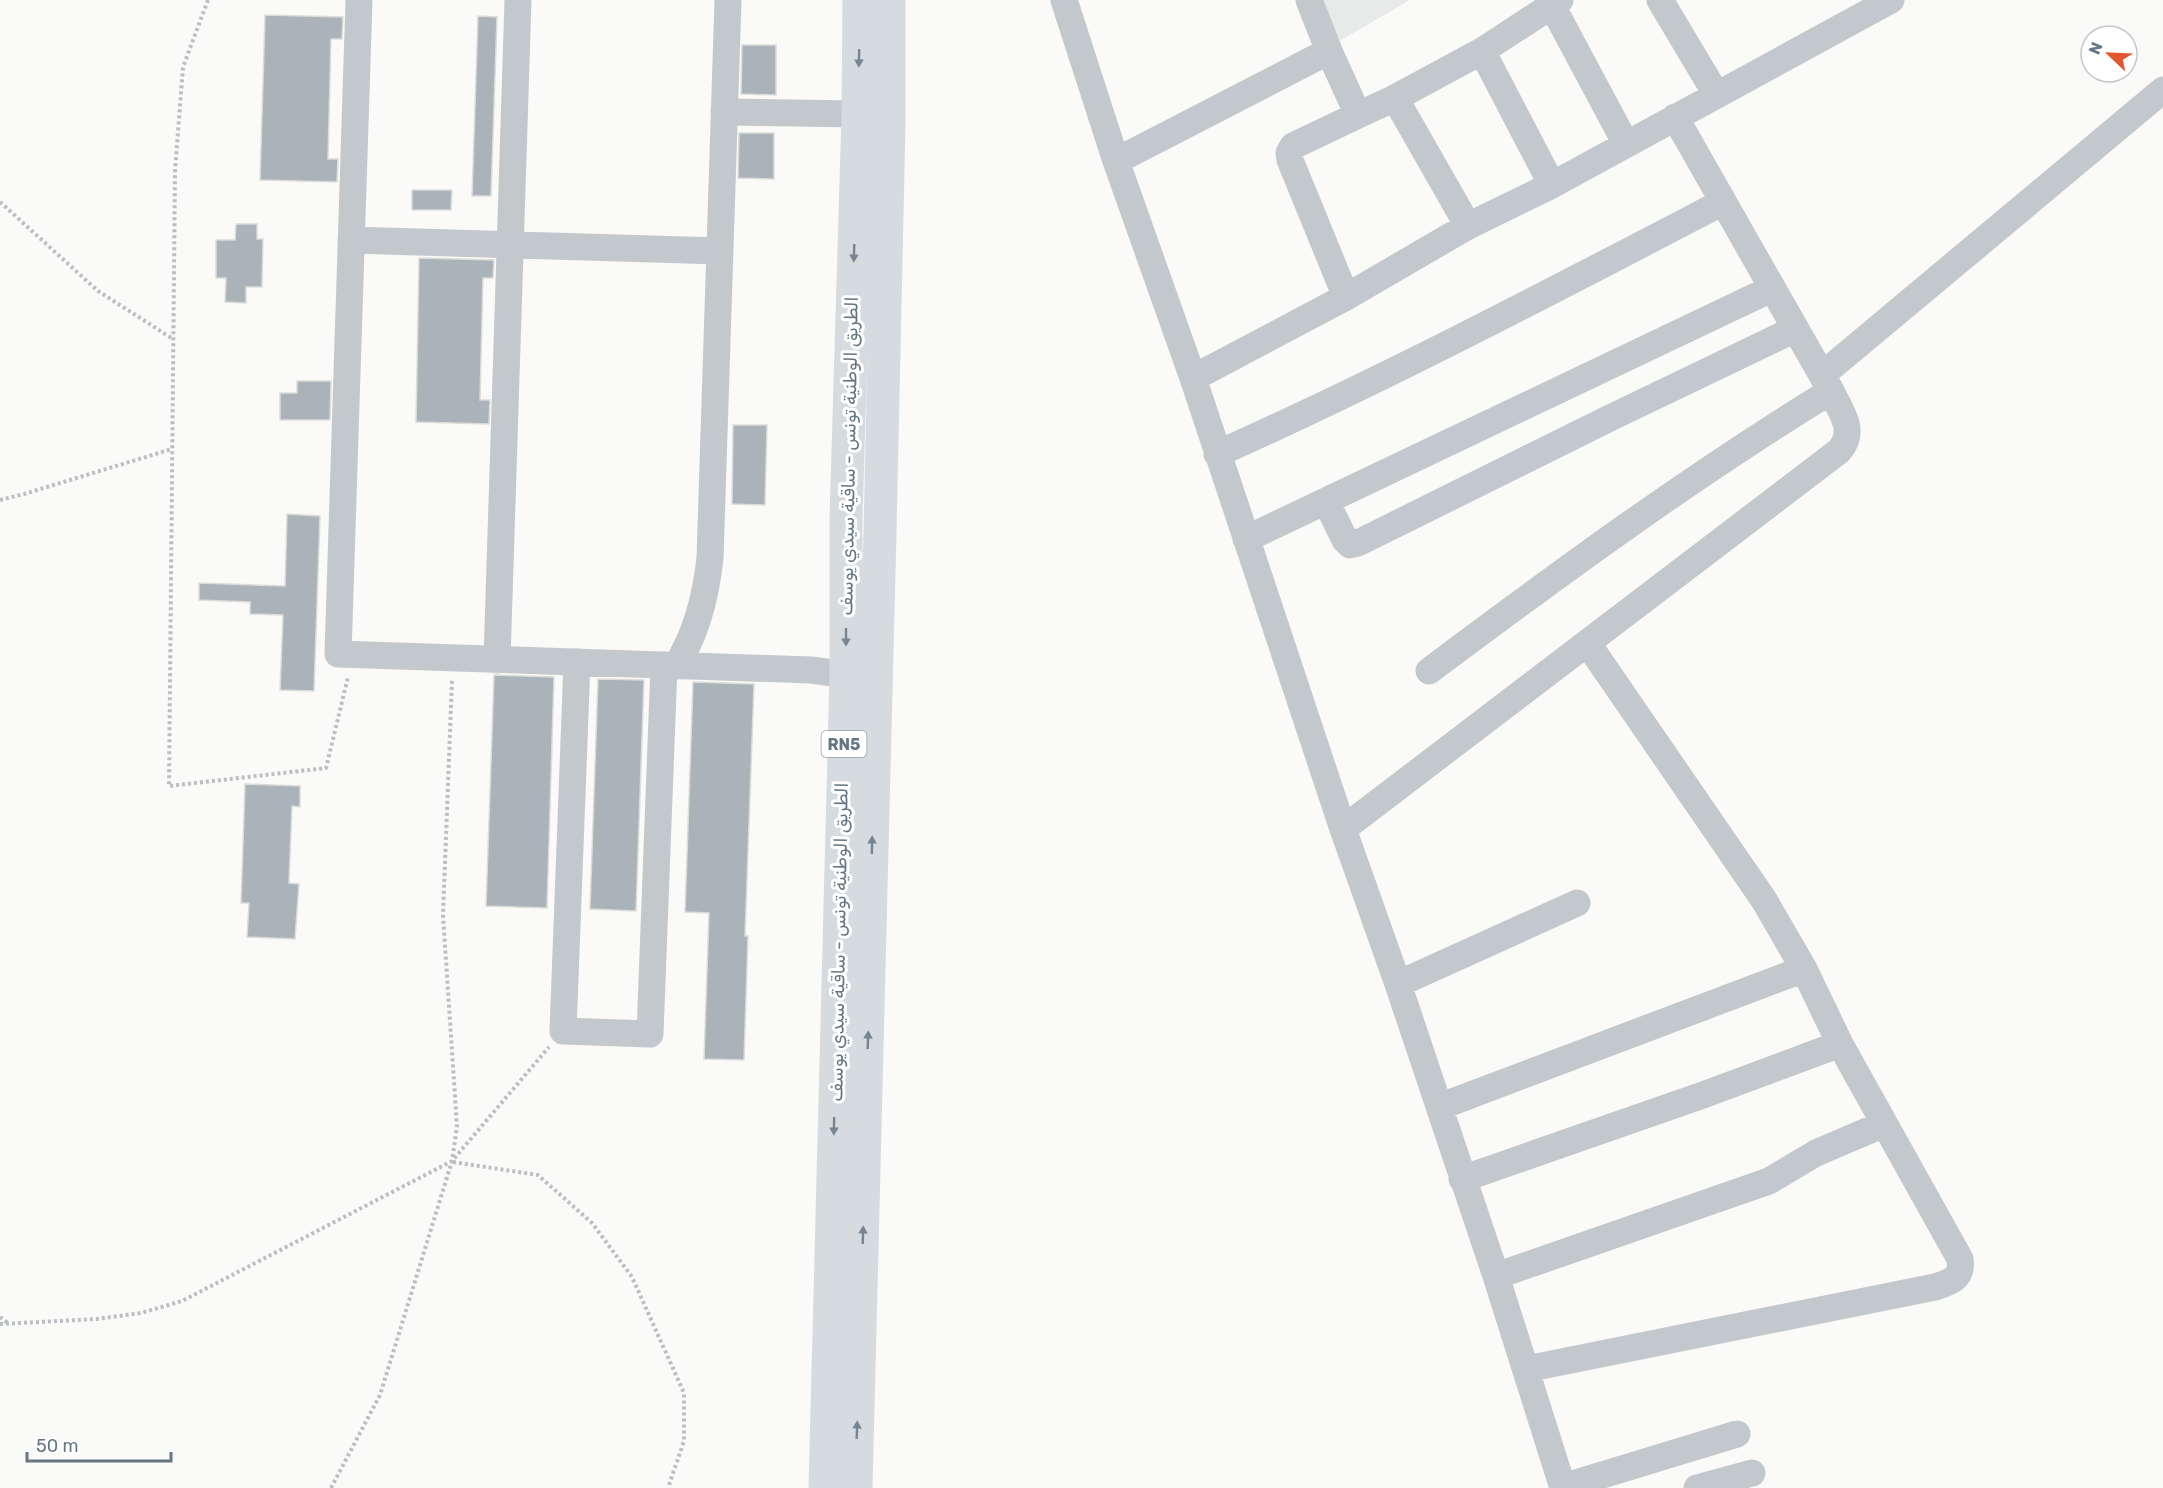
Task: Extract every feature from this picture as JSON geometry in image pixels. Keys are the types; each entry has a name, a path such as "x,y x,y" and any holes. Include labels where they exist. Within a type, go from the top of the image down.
{"main road":[{"name":"الطريق الوطنية تونس - ساقية سيدي يوسف","path":"856,1488 861,676 846,519 858,114 859,0"},
{"name":"الطريق الوطنية تونس - ساقية سيدي يوسف","path":"825,1488 861,676 889,125 889,0"}],"street":[{"path":"359,0 338,654 811,670 861,676"},
{"path":"497,660 518,0"},
{"path":"577,662 563,1031 650,1034 670,665 687,649 706,595 710,558 728,0"},
{"path":"1065,0 1116,160 1193,378 1342,829 1398,984 1496,1275 1563,1487 1737,1434"},
{"path":"1309,0 1358,115"},
{"path":"1660,0 1716,94"},
{"path":"1193,378 1346,297 1468,226 1552,185 1891,0"},
{"path":"1346,297 1290,160 1289,153 1293,146 1395,98 1482,51 1554,2 1626,144"},
{"path":"1116,160 1329,51"},
{"path":"1482,51 1552,185"},
{"path":"1429,671 1666,499 1766,431 1827,383 2163,90"},
{"path":"1395,98 1468,226"},
{"path":"724,112 858,114 889,125"},
{"path":"1342,829 1588,644 1846,444 1849,435 1846,424 1827,383 1771,289 1675,117"},
{"path":"1218,454 1323,407 1723,202"},
{"path":"351,240 720,251"},
{"path":"1246,539 1771,289"},
{"path":"1326,501 1345,540 1350,545 1358,543 1795,329"},
{"path":"1526,1369 1951,1282 1958,1277 1961,1267 1959,1259 1840,1044 1804,969 1764,900 1588,644"},
{"path":"1398,984 1577,903"},
{"path":"1438,1107 1804,969"},
{"path":"1462,1179 1703,1095 1840,1044"},
{"path":"1496,1275 1769,1181 1816,1153 1884,1124"},
{"path":"1697,1488 1752,1473"}],"path":[{"path":"208,0 183,67 175,171 168,786 326,768 353,655"},
{"path":"0,202 98,291 173,340"},
{"path":"0,500 172,449"},
{"path":"331,1488 380,1395 452,1161 457,1127 443,915 453,658"},
{"path":"0,1324 97,1319 141,1313 182,1301 452,1161 563,1031"},
{"path":"452,1161 538,1175 592,1223 632,1277 684,1393 684,1441 669,1488"},
{"path":"0,1317 9,1324"}],"shaded area":[{"path":"1319,0 1410,0 1336,43"}],"building":[{"path":"265,15 343,17 342,39 331,39 328,159 338,159 337,182 260,180"},
{"path":"478,16 497,17 491,196 472,196"},
{"path":"742,45 776,45 776,95 741,94"},
{"path":"739,133 774,133 774,179 738,178"},
{"path":"412,190 452,190 451,210 412,210"},
{"path":"236,224 257,224 257,239 263,239 262,287 246,287 246,303 225,302 226,278 216,278 216,240 235,240"},
{"path":"419,258 494,260 493,278 483,278 480,400 490,400 489,424 416,422"},
{"path":"297,381 331,381 330,420 280,420 280,393 297,393"},
{"path":"733,425 767,425 765,505 732,504"},
{"path":"287,514 320,516 314,691 280,690 283,615 250,614 250,602 199,600 199,583 285,586"},
{"path":"494,675 554,677 547,908 486,906"},
{"path":"598,679 644,680 636,911 590,909"},
{"path":"693,682 754,684 745,936 748,936 744,1060 704,1059 709,913 685,912"},
{"path":"245,784 300,786 300,807 292,806 289,883 299,884 295,939 247,937 249,903 241,903"}]}
